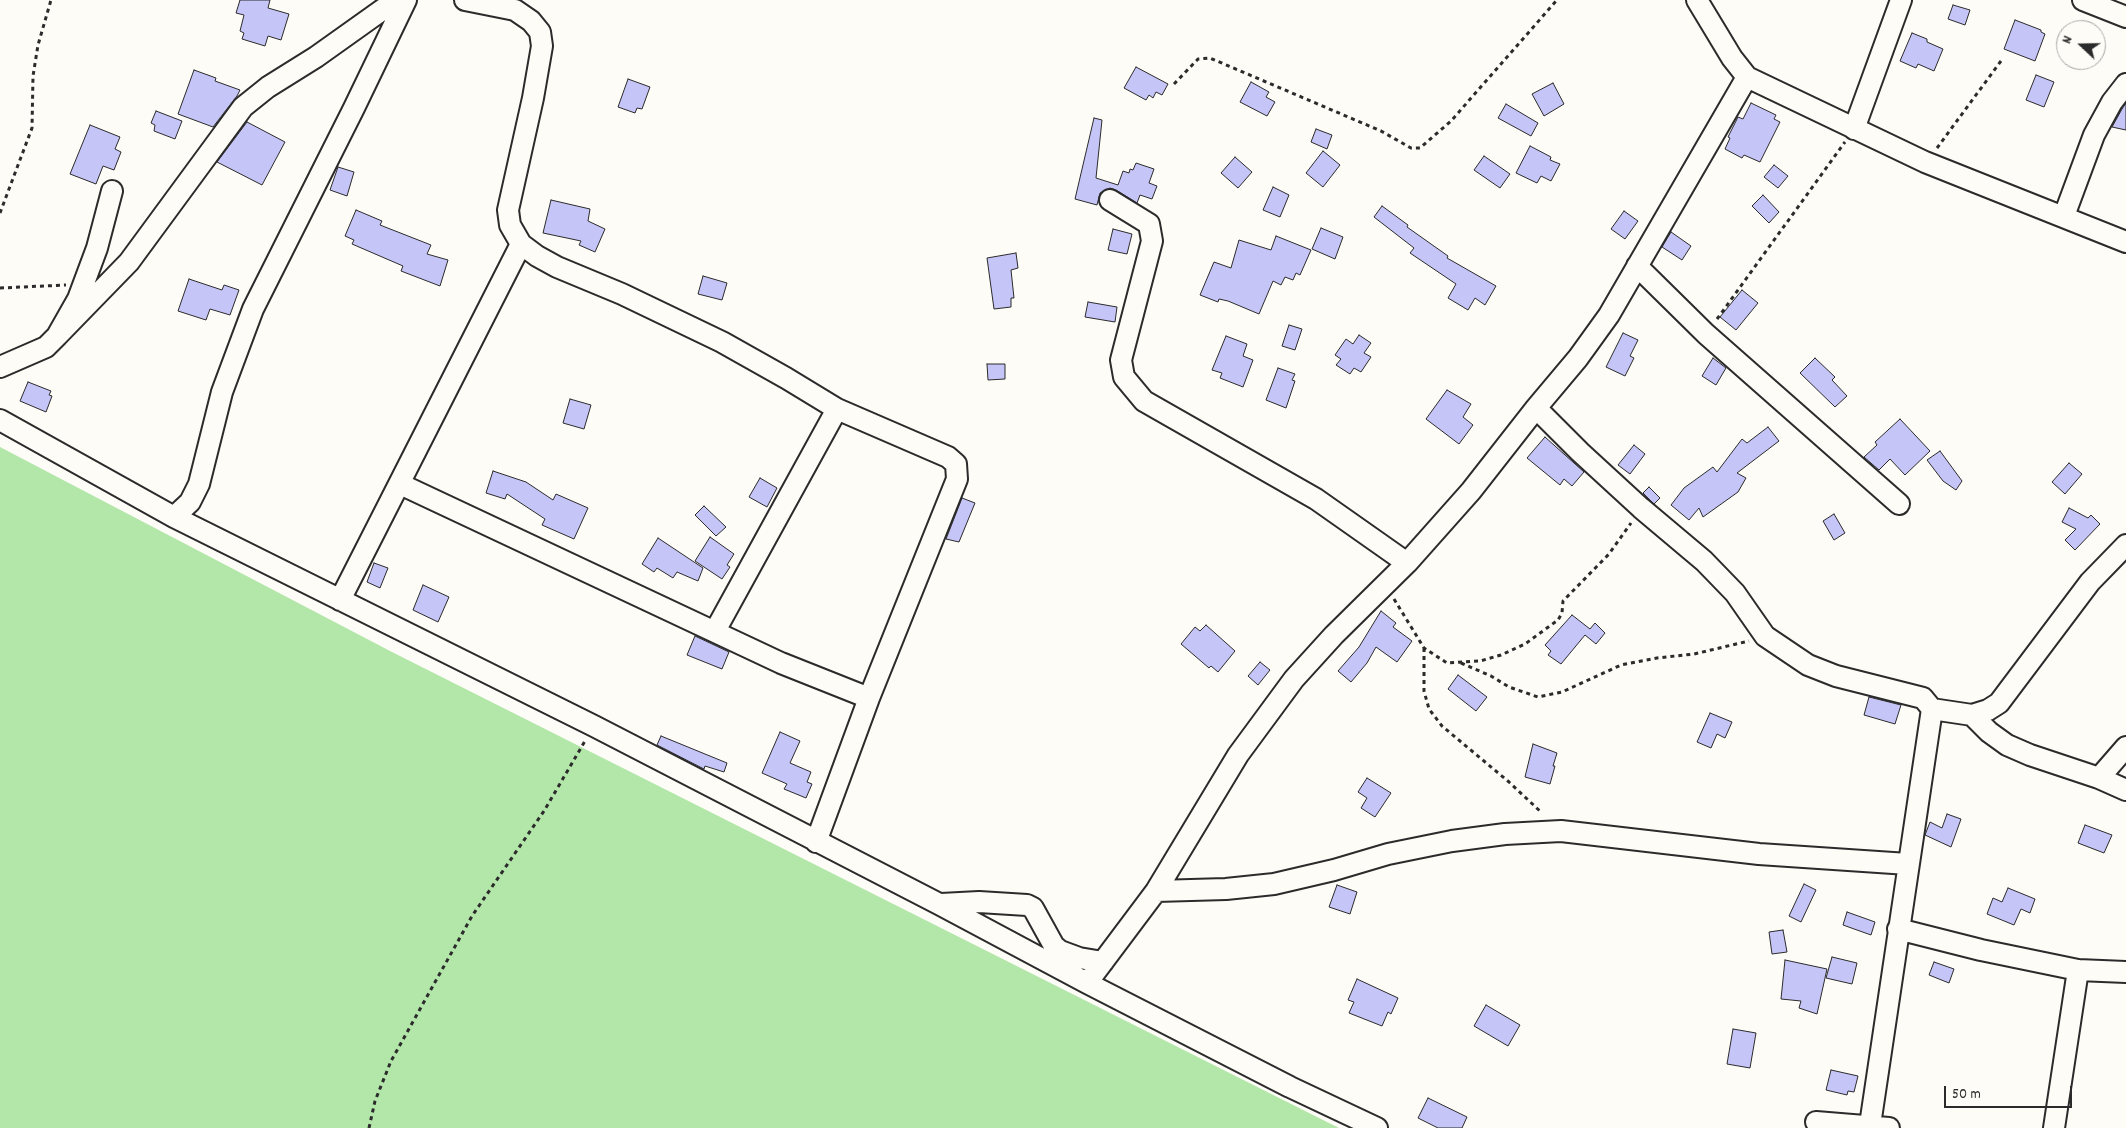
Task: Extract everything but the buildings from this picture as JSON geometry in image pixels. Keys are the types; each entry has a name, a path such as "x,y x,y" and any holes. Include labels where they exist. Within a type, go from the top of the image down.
{"street":[{"path":"0,367 46,346 129,262 244,107 268,87 316,57 396,0"},
{"path":"174,518 190,502 199,484 222,392 253,309 350,117 406,0"},
{"path":"465,0 515,10 531,20 540,32 542,46 533,98 508,210 510,225 521,244 557,267 622,294 722,342 837,409 948,457 956,464 957,479 869,698 816,842"},
{"path":"1697,0 1732,58 1747,78 1925,162 2126,242"},
{"path":"1854,129 1901,0"},
{"path":"2083,0 2126,17"},
{"path":"1087,983 1156,891 1238,755 1294,679 1334,635 1386,586 1471,491 1578,358 1609,315 1747,78"},
{"path":"2064,216 2094,135 2112,102 2126,84"},
{"path":"57,336 78,299 97,248 112,191"},
{"path":"1110,200 1148,224 1152,241 1121,360 1124,378 1144,401 1316,499 1407,563"},
{"path":"340,600 521,244"},
{"path":"1636,266 1706,334 1898,504"},
{"path":"1536,408 1580,452 1641,508 1704,561 1734,593 1766,636 1808,665 1836,676 1923,698 1932,709 1972,714 1988,710 1999,703 2059,622 2124,552"},
{"path":"715,631 837,409"},
{"path":"0,420 174,518 594,726 939,904 1087,983 1290,1087 1377,1128"},
{"path":"400,484 780,663 869,698"},
{"path":"1870,1125 1932,709"},
{"path":"1972,714 1989,732 2030,756 2099,778 2126,790"},
{"path":"2099,778 2126,747"},
{"path":"1156,891 1226,889 1274,884 1334,870 1388,854 1452,841 1505,834 1561,831 1759,854 1908,864"},
{"path":"939,904 979,902 1027,905 1033,908 1054,946 1060,951 1079,958 1103,962"},
{"path":"1898,929 1981,950 2078,970 2126,972"},
{"path":"2054,1128 2078,970"},
{"path":"1816,1122 1889,1128"}],"path":[{"path":"0,213 32,128 33,76 38,45 51,0"},
{"path":"1174,84 1198,59 1205,57 1381,131 1411,148 1420,148 1452,121 1557,0"},
{"path":"1925,162 1957,123 2001,61"},
{"path":"1706,334 1854,129"},
{"path":"0,288 84,283"},
{"path":"1386,586 1424,648 1447,663 1480,661 1501,655 1525,644 1549,627 1560,616 1563,601 1609,554 1641,508"},
{"path":"1461,663 1491,676 1509,687 1538,697 1562,692 1621,665 1657,658 1694,654 1766,636"},
{"path":"1424,648 1424,691 1429,709 1442,726 1509,782 1561,831"},
{"path":"369,1128 375,1101 391,1061 472,916 544,811 594,726"}],"green space":[{"path":"0,447 392,652 1339,1128 0,1128"}]}
